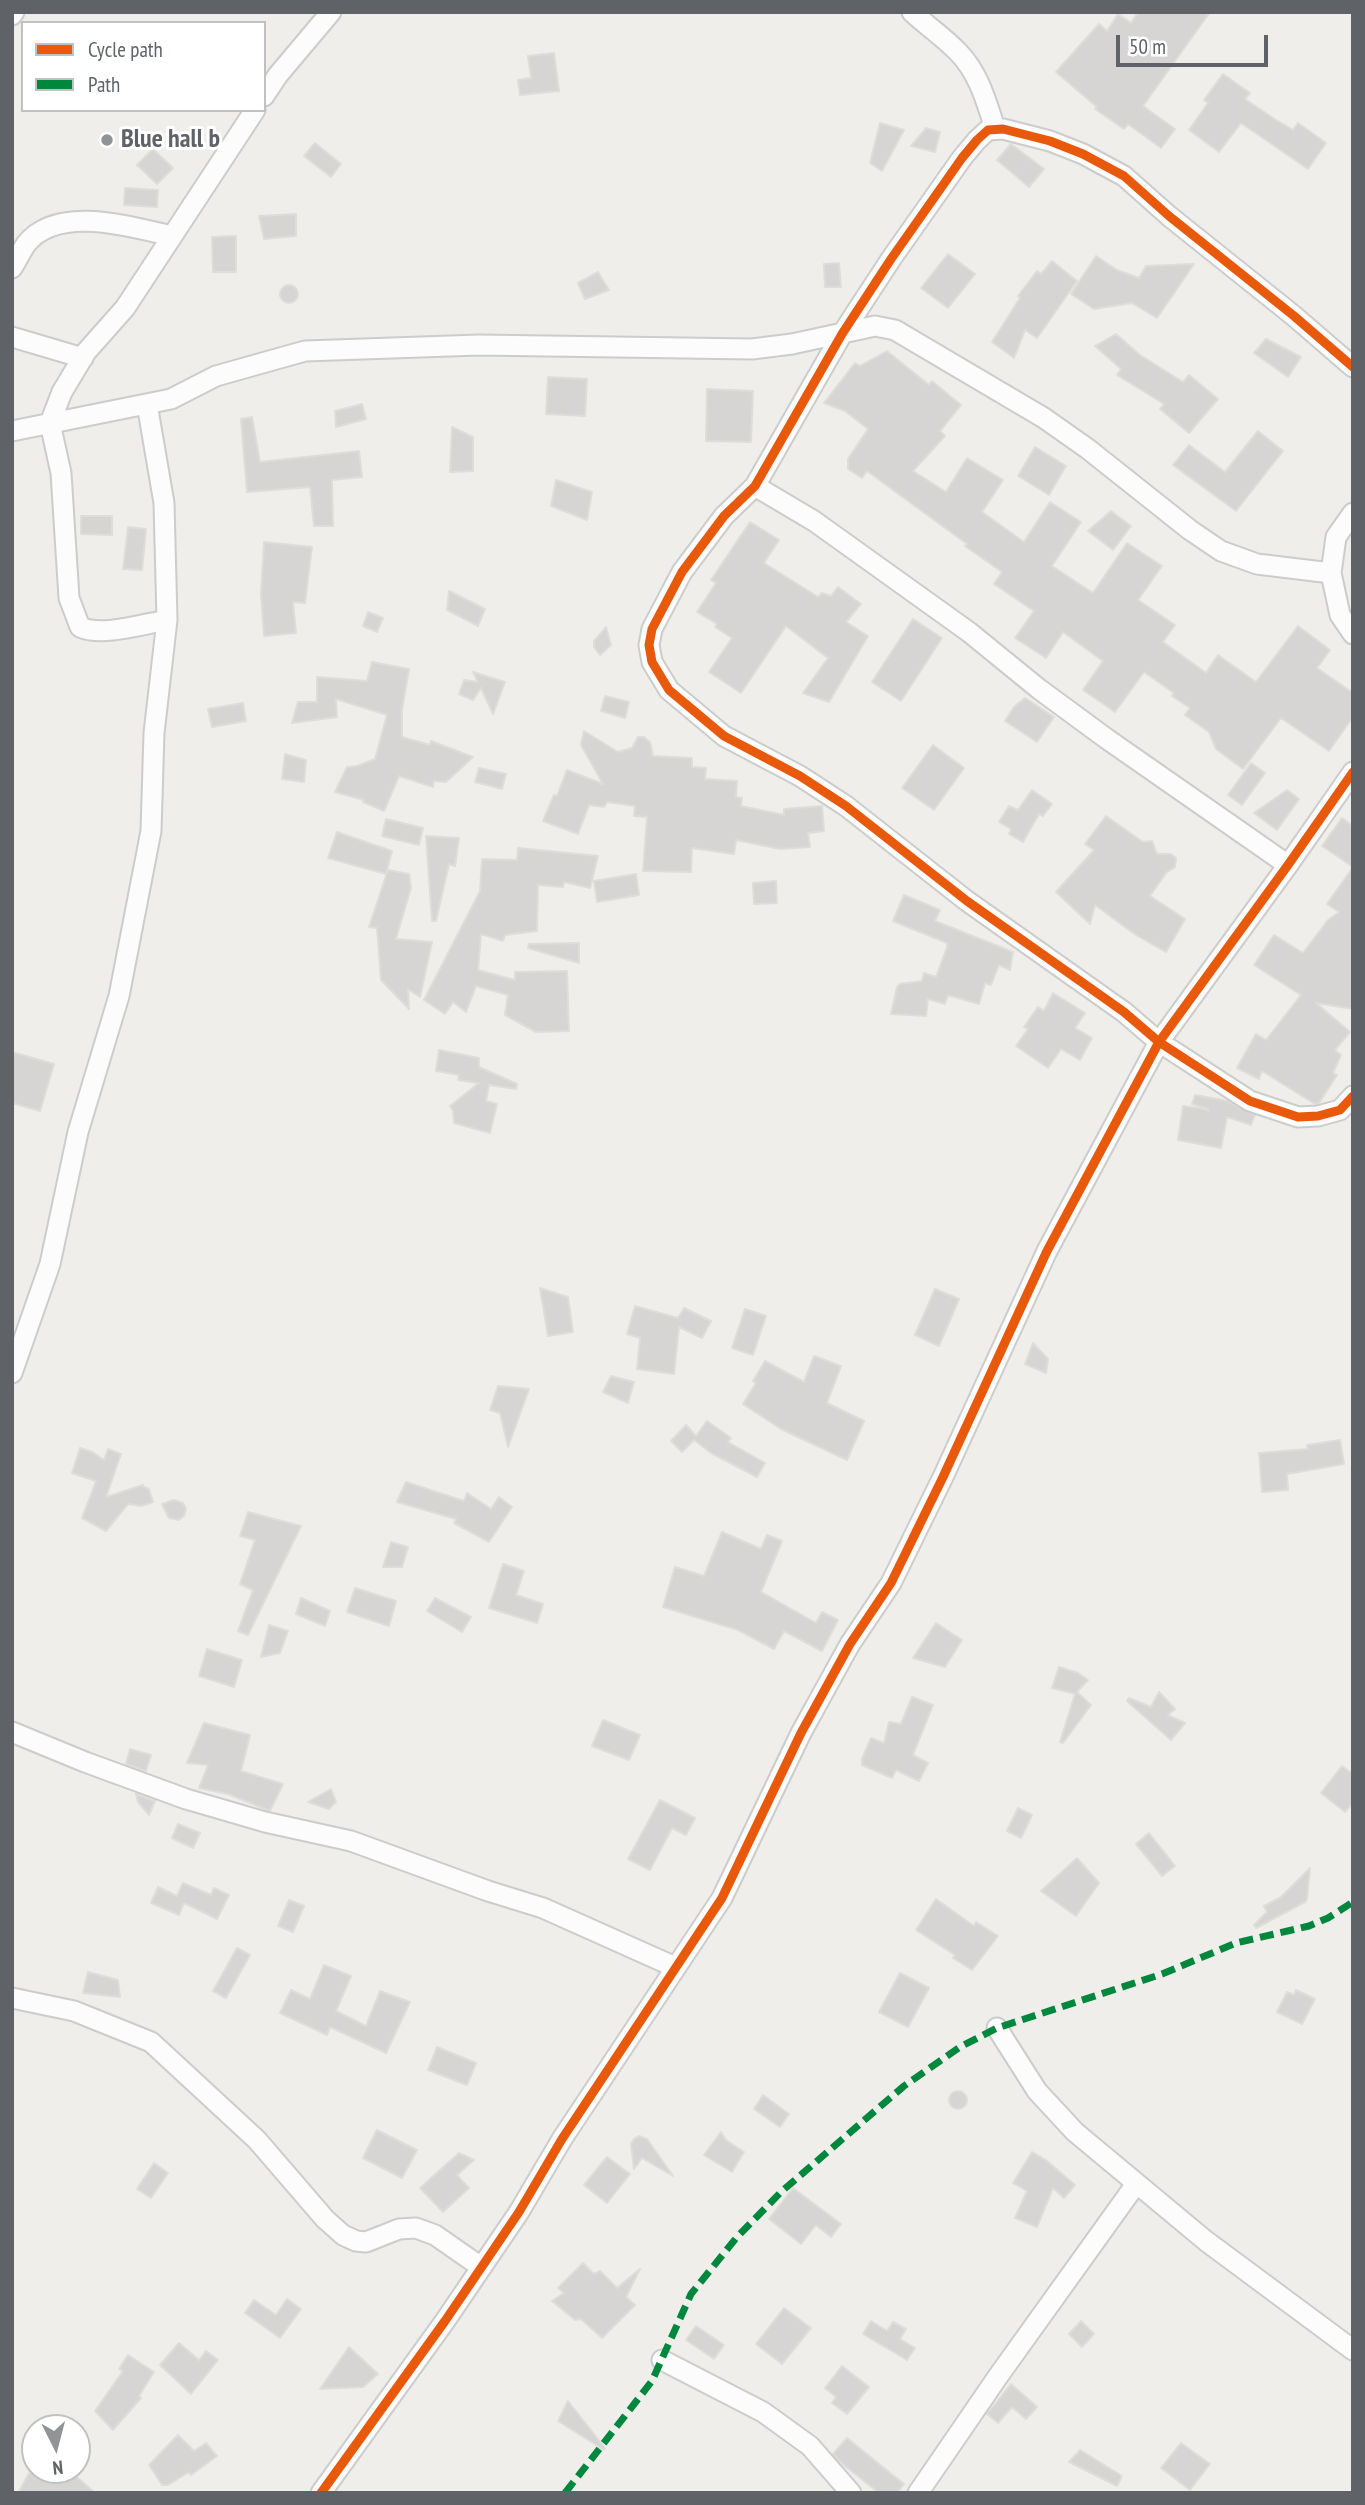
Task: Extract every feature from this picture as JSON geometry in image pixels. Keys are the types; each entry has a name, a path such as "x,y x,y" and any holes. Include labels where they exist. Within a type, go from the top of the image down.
{"street":[{"path":"266,93 331,12"},
{"path":"912,12 958,52 969,66 982,88 995,128"},
{"path":"167,620 90,632 80,627 69,598 61,473 50,423 62,392 83,358 124,309 254,112"},
{"path":"1353,367 1124,176 1083,154 1050,141 995,128 977,140 962,158 891,259 842,334 755,486 724,516 682,572 652,629 649,645 652,662 669,690 724,736 800,776 846,806 967,901 1124,1012 1159,1042 1250,1101 1298,1116 1318,1116 1340,1110 1353,1096"},
{"path":"12,268 28,242 47,229 73,221 111,222 173,236"},
{"path":"12,431 171,398 216,376 305,351 479,345 751,349 792,344 874,326 895,330 1055,426 1221,551 1257,565 1331,573"},
{"path":"12,337 83,358"},
{"path":"12,1373 17,1341 50,1264 78,1132 119,996 150,831 154,733 167,620 164,503 147,404"},
{"path":"755,486 814,522 969,632 1058,704 1288,866"},
{"path":"1353,513 1336,537 1331,573 1340,615 1353,634"},
{"path":"321,2493 481,2267 722,1898 801,1733 850,1644 891,1583 1047,1251 1159,1042 1353,772"},
{"path":"12,1732 186,1799 265,1822 351,1841 488,1892 542,1908 675,1968"},
{"path":"12,1998 74,2011 151,2042 257,2140 325,2219 343,2235 366,2242 399,2229 416,2228 435,2235 481,2267"},
{"path":"997,2028 1037,2091 1075,2132 1206,2241 1353,2350"},
{"path":"918,2493 1136,2184"},
{"path":"662,2360 763,2412 810,2446 851,2493"}],"building":[{"path":"1138,12 1210,12 1143,106 1175,129 1161,148 1128,124 1124,129 1095,109 1097,107 1056,72 1099,24 1107,31 1118,14 1131,23"},
{"path":"554,53 559,91 520,95 518,80 531,78 528,56"},
{"path":"1223,74 1250,93 1245,99 1276,120 1293,130 1298,123 1326,143 1308,169 1241,123 1219,152 1189,130 1208,103 1204,100"},
{"path":"880,123 904,130 882,171 870,163"},
{"path":"926,128 940,132 935,152 911,146"},
{"path":"315,143 341,164 331,177 304,156"},
{"path":"1011,144 1044,169 1029,187 997,160"},
{"path":"153,149 173,168 157,184 137,165"},
{"path":"125,188 158,190 157,207 124,205"},
{"path":"296,214 296,236 264,239 259,216"},
{"path":"236,236 236,272 213,272 212,237"},
{"path":"948,254 975,274 948,308 921,288"},
{"path":"1096,256 1117,270 1139,278 1146,266 1194,264 1157,318 1132,303 1094,309 1071,294"},
{"path":"1052,261 1077,281 1037,338 1025,330 1014,358 992,342 1020,298 1018,296 1037,271 1041,274"},
{"path":"839,263 841,287 825,287 824,264"},
{"path":"598,272 609,290 585,299 578,283"},
{"path":"289,285 295,288 298,294 295,300 289,303 283,300 280,294 283,288"},
{"path":"1116,334 1140,355 1183,382 1189,375 1218,399 1189,433 1160,409 1164,404 1117,375 1121,369 1095,346"},
{"path":"1266,339 1301,357 1288,377 1254,353"},
{"path":"887,351 929,385 932,381 961,405 940,431 945,436 913,471 946,492 967,458 1003,480 982,512 1024,542 1050,502 1081,522 1052,566 1093,593 1127,543 1162,566 1138,600 1175,625 1163,642 1206,673 1218,655 1256,682 1298,626 1330,650 1317,668 1353,693 1353,717 1329,751 1281,718 1243,769 1216,749 1209,732 1185,715 1190,708 1144,672 1115,712 1083,690 1103,661 1063,632 1046,658 1015,638 1034,611 994,584 1002,572 867,471 862,478 848,469 848,459 868,429 845,411 824,403 855,363 860,366"},
{"path":"548,377 587,379 585,416 546,414"},
{"path":"707,389 753,391 751,442 706,441"},
{"path":"362,404 366,419 336,427 335,411"},
{"path":"252,417 260,462 359,451 362,477 332,480 333,526 314,526 310,487 247,492 241,419"},
{"path":"452,427 473,437 473,471 450,472"},
{"path":"1258,431 1283,451 1236,511 1173,465 1189,445 1225,472"},
{"path":"1035,447 1066,466 1049,495 1018,476"},
{"path":"556,480 592,492 587,520 551,506"},
{"path":"1111,511 1131,526 1113,550 1088,531"},
{"path":"81,516 112,516 112,535 81,534"},
{"path":"750,522 779,540 764,563 818,597 822,593 831,596 838,587 861,604 846,622 868,636 829,702 803,693 828,658 786,626 741,693 709,672 732,638 715,627 717,624 697,612 716,583 711,580"},
{"path":"128,527 146,529 142,570 123,569"},
{"path":"264,542 312,547 305,603 293,602 296,633 264,636 261,594"},
{"path":"449,591 485,609 478,626 447,610"},
{"path":"368,612 383,618 377,632 363,626"},
{"path":"913,619 942,638 901,701 872,682"},
{"path":"606,627 611,645 600,655 594,647 594,641"},
{"path":"372,662 409,669 402,710 402,737 430,745 431,741 473,757 446,782 434,781 433,787 399,776 384,811 363,802 364,800 335,792 347,767 375,759 387,715 336,699 337,717 292,723 298,702 317,702 317,677 367,681"},
{"path":"473,672 505,682 493,714 481,688 473,700 459,694 464,680 478,682"},
{"path":"605,696 629,702 625,718 601,711"},
{"path":"1025,698 1054,717 1037,742 1005,721 1014,707"},
{"path":"243,703 246,721 212,727 208,709"},
{"path":"584,731 618,752 632,748 638,737 644,737 650,742 653,756 692,758 692,767 706,768 705,779 737,781 736,797 742,798 741,806 784,815 784,809 822,806 824,831 808,833 810,847 780,849 736,840 734,854 692,848 691,872 643,871 647,817 634,816 635,806 607,802 604,807 589,805 578,834 543,821 567,770 603,784 581,745"},
{"path":"933,745 964,768 934,810 902,788"},
{"path":"285,754 306,760 304,782 282,779"},
{"path":"1251,763 1265,773 1242,805 1228,795"},
{"path":"479,768 506,774 502,789 475,782"},
{"path":"1032,790 1052,804 1043,816 1039,814 1023,842 1009,834 1011,829 999,822 1009,806 1018,810"},
{"path":"1287,790 1299,799 1277,830 1254,813"},
{"path":"1106,816 1143,842 1152,841 1157,854 1171,854 1176,858 1175,867 1166,873 1150,896 1185,919 1166,952 1136,935 1095,905 1090,924 1056,892 1094,850 1085,844"},
{"path":"1342,818 1353,826 1353,867 1322,846"},
{"path":"386,819 423,828 419,845 382,836"},
{"path":"337,832 392,851 386,874 328,858"},
{"path":"426,836 459,838 455,866 449,864 436,921 432,921"},
{"path":"518,848 598,856 590,888 564,882 563,887 538,885 537,931 505,935 503,941 481,934 478,970 515,980 515,972 567,971 569,1031 536,1032 505,1015 508,995 476,986 466,1012 453,1002 445,1014 424,1000 480,891 482,859 517,860"},
{"path":"1353,867 1353,1009 1316,1003 1350,1032 1335,1050 1341,1055 1333,1073 1337,1075 1319,1103 1315,1104 1262,1071 1259,1079 1237,1068 1256,1034 1266,1040 1301,995 1254,965 1274,935 1303,953 1328,920 1339,912 1327,904"},
{"path":"388,870 409,874 411,888 396,939 432,942 420,997 408,989 409,1009 381,980 377,928 369,927"},
{"path":"636,874 639,895 597,902 594,881"},
{"path":"776,881 777,903 754,904 753,883"},
{"path":"904,895 940,910 935,921 1013,952 1010,970 999,965 991,985 985,983 979,1004 948,995 945,1004 928,999 926,1016 891,1014 897,987 900,984 922,981 924,973 936,977 947,947 947,943 893,921"},
{"path":"579,943 579,963 528,948 529,944"},
{"path":"1053,993 1085,1013 1075,1028 1092,1038 1080,1060 1061,1049 1048,1068 1016,1046 1028,1029 1024,1027 1038,1007 1044,1011"},
{"path":"439,1050 479,1058 479,1067 517,1084 516,1089 489,1085 486,1101 497,1104 490,1133 454,1123 450,1106 479,1083 458,1080 459,1075 436,1071"},
{"path":"12,1052 54,1064 40,1111 12,1103"},
{"path":"1195,1095 1228,1101 1255,1115 1251,1125 1227,1117 1221,1148 1178,1140 1183,1106 1208,1111 1208,1109 1192,1104"},
{"path":"540,1288 568,1297 573,1332 548,1336"},
{"path":"935,1289 959,1299 939,1346 915,1335"},
{"path":"635,1306 678,1318 684,1308 711,1321 702,1338 679,1327 674,1374 637,1369 640,1338 627,1334"},
{"path":"745,1309 766,1316 753,1355 732,1348"},
{"path":"1033,1343 1048,1359 1046,1373 1025,1364"},
{"path":"814,1356 841,1366 827,1403 864,1421 847,1460 781,1429 743,1404 765,1361 804,1382"},
{"path":"611,1376 634,1382 628,1403 603,1392"},
{"path":"498,1386 529,1389 508,1447 500,1413 490,1410"},
{"path":"707,1421 731,1438 728,1442 765,1463 757,1477 711,1453 694,1440 682,1452 671,1441 686,1425 696,1436"},
{"path":"1340,1440 1344,1464 1287,1474 1288,1490 1262,1492 1259,1453 1308,1449 1307,1445"},
{"path":"80,1448 104,1460 108,1449 121,1454 106,1497 143,1485 149,1489 153,1502 141,1506 128,1504 106,1531 82,1518 96,1481 72,1473"},
{"path":"406,1482 464,1501 467,1493 491,1509 499,1497 512,1507 489,1542 454,1523 456,1519 397,1502"},
{"path":"174,1500 183,1503 186,1509 179,1520 169,1518 162,1504"},
{"path":"248,1512 301,1526 248,1635 238,1631 253,1590 240,1584 255,1540 240,1536"},
{"path":"722,1532 761,1549 767,1535 782,1541 761,1592 816,1623 822,1612 838,1620 822,1651 784,1631 774,1649 738,1630 663,1607 675,1567 704,1576"},
{"path":"391,1542 408,1547 402,1567 383,1567"},
{"path":"503,1564 524,1571 516,1595 543,1604 537,1623 489,1608"},
{"path":"355,1588 396,1601 389,1626 347,1612"},
{"path":"301,1598 330,1611 325,1626 296,1614"},
{"path":"435,1598 471,1617 462,1632 427,1611"},
{"path":"936,1623 962,1640 945,1667 913,1658"},
{"path":"269,1625 288,1631 280,1653 261,1657"},
{"path":"207,1649 242,1660 234,1687 199,1676"},
{"path":"1059,1667 1078,1673 1088,1680 1077,1692 1091,1705 1063,1743 1060,1742 1075,1694 1052,1688"},
{"path":"1159,1692 1175,1709 1168,1715 1185,1723 1171,1740 1127,1701 1129,1698 1151,1707"},
{"path":"912,1697 933,1705 913,1755 928,1763 919,1781 896,1770 892,1778 862,1765 871,1738 884,1743 889,1722 901,1724"},
{"path":"603,1720 640,1735 629,1760 592,1746"},
{"path":"204,1723 250,1735 241,1771 283,1784 270,1811 228,1794 199,1788 208,1765 187,1763"},
{"path":"130,1749 151,1755 146,1771 126,1764"},
{"path":"1342,1766 1353,1774 1353,1803 1345,1812 1321,1793"},
{"path":"331,1789 336,1802 329,1809 308,1802"},
{"path":"136,1794 155,1801 149,1815 138,1802"},
{"path":"660,1800 695,1818 686,1835 672,1828 650,1870 628,1859"},
{"path":"1018,1808 1032,1815 1021,1838 1007,1831"},
{"path":"178,1824 200,1833 193,1848 172,1838"},
{"path":"1149,1833 1175,1866 1162,1876 1136,1844"},
{"path":"1077,1858 1099,1883 1076,1916 1041,1891"},
{"path":"1310,1868 1305,1902 1256,1928 1254,1925 1267,1912 1264,1906 1281,1897"},
{"path":"183,1883 211,1895 214,1888 229,1895 217,1919 184,1903 179,1915 151,1903 158,1887 177,1896"},
{"path":"936,1899 974,1926 976,1922 998,1936 972,1970 953,1958 955,1955 916,1930"},
{"path":"289,1900 304,1906 293,1932 278,1926"},
{"path":"237,1948 250,1955 226,1998 213,1991"},
{"path":"324,1965 351,1976 336,2011 366,2026 380,1991 410,2002 386,2053 330,2027 327,2035 280,2013 291,1990 310,1999"},
{"path":"88,1972 118,1980 120,1997 83,1993"},
{"path":"900,1973 929,1988 908,2027 879,2012"},
{"path":"1296,1990 1315,1999 1302,2024 1277,2012 1287,1992 1294,1995"},
{"path":"437,2047 476,2063 467,2085 428,2070"},
{"path":"958,2091 964,2094 967,2100 964,2106 958,2109 952,2106 949,2100 952,2094"},
{"path":"763,2095 789,2114 780,2127 754,2109"},
{"path":"377,2130 417,2150 402,2178 363,2158"},
{"path":"721,2132 726,2140 744,2152 732,2172 704,2155"},
{"path":"639,2136 647,2139 673,2176 642,2158 634,2169 631,2144"},
{"path":"1032,2152 1046,2160 1075,2185 1064,2198 1053,2188 1037,2227 1015,2218 1027,2191 1013,2183"},
{"path":"459,2153 474,2160 457,2175 469,2188 443,2212 420,2188"},
{"path":"607,2157 630,2174 607,2203 584,2185"},
{"path":"154,2163 168,2173 151,2198 137,2189"},
{"path":"793,2188 841,2224 831,2237 816,2225 801,2244 769,2219"},
{"path":"583,2263 594,2274 600,2271 617,2288 640,2269 626,2297 635,2305 602,2338 581,2319 575,2320 552,2301 564,2293 558,2288"},
{"path":"287,2299 301,2309 280,2338 245,2313 254,2300 276,2315"},
{"path":"784,2308 811,2328 782,2364 756,2344"},
{"path":"871,2321 887,2331 893,2322 906,2329 900,2339 915,2348 907,2360 863,2334"},
{"path":"1081,2321 1094,2334 1082,2347 1069,2334"},
{"path":"696,2326 724,2345 714,2359 686,2340"},
{"path":"179,2343 199,2360 206,2351 218,2360 191,2394 160,2365"},
{"path":"349,2347 378,2374 363,2387 320,2389"},
{"path":"128,2355 154,2372 139,2396 141,2398 113,2430 95,2411 123,2371 119,2369"},
{"path":"842,2366 869,2387 847,2414 832,2403 836,2397 825,2388"},
{"path":"1011,2384 1037,2407 1026,2419 1012,2407 998,2423 987,2414"},
{"path":"568,2401 605,2448 604,2450 558,2421"},
{"path":"178,2435 194,2451 206,2443 217,2456 191,2475 189,2472 168,2485 162,2485 149,2465"},
{"path":"847,2438 904,2484 897,2493 879,2493 839,2461 833,2454"},
{"path":"1181,2443 1210,2464 1190,2490 1161,2468"},
{"path":"1080,2450 1122,2476 1117,2486 1069,2462"},
{"path":"23,2484 85,2484 95,2493 18,2493"}],"marked path":[{"path":"565,2493 652,2381 691,2294 737,2237 781,2192 904,2086 960,2047 997,2028 1162,1974 1236,1943 1309,1926 1353,1902"}],"cycle path":[{"path":"1353,367 1124,176 1083,154 1050,141 1003,129 988,130 962,158 891,259 842,334 755,486 724,516 682,572 652,629 649,645 652,662 669,690 724,736 800,776 846,806 967,901 1124,1012 1159,1042 1250,1101 1298,1117 1318,1116 1340,1110 1353,1096"},
{"path":"321,2493 445,2321 519,2212 562,2139 722,1898 801,1733 850,1644 891,1583 1047,1251 1159,1042 1353,772"}],"place":[{"name":"Blue hall b","path":"107,140"}]}
